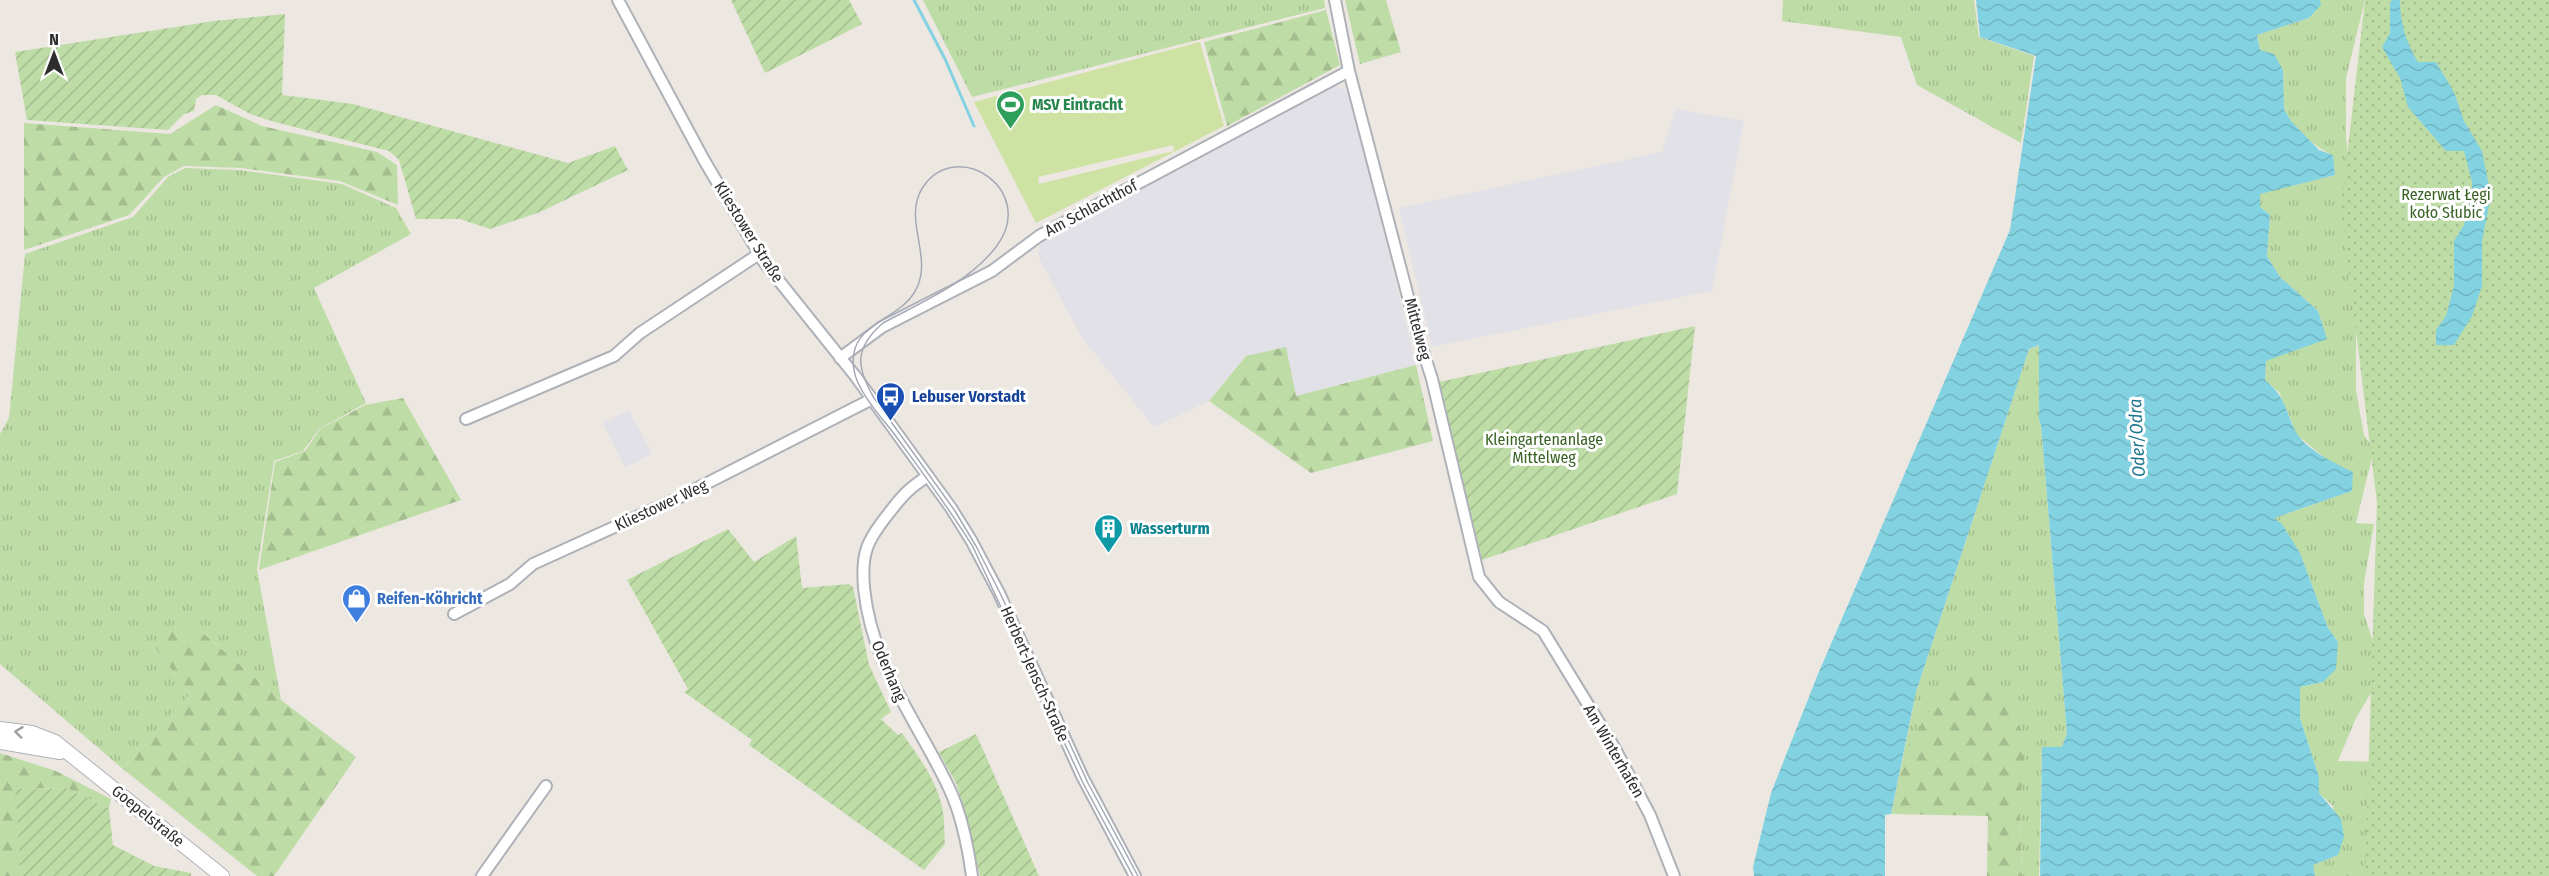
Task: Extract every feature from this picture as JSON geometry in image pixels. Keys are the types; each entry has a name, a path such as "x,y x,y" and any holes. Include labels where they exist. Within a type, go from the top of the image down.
{"street":[{"name":"Kliestower Straße","path":"618,0 704,160 759,254 872,399 928,476"},
{"name":"Mittelweg","path":"1335,0 1349,70 1418,335 1432,379 1479,577 1499,602 1543,632"},
{"name":"Am Schlachthof","path":"840,358 882,327 992,271 1039,236 1349,70"},
{"path":"466,419 614,356 640,333 759,254"},
{"name":"Kliestower Weg","path":"454,614 510,584 532,564 678,498 872,399"},
{"name":"Oderhang","path":"928,476 909,488 882,522 867,548 863,576 874,637 890,682 950,789 962,824 972,876"},
{"name":"Herbert-Jensch-Straße","path":"928,476 961,524 994,585 1078,767 1135,876"},
{"name":"Am Winterhafen","path":"1543,632 1614,747 1650,814 1674,876"},
{"name":"Goepelstraße","path":"0,729 32,734 55,742 222,876"},
{"name":"Goepelstraße","path":"0,742 46,748 73,756"},
{"path":"482,876 546,786"}],"shaded area":[{"path":"1334,86 1343,88 1351,100 1416,365 1296,396 1246,356 1209,401 1154,427 1082,338 1038,256 1042,239"},
{"path":"1676,109 1744,121 1712,291 1432,347 1399,208 1662,152"},
{"path":"629,410 652,454 625,467 603,423"}],"green space":[{"path":"731,0 849,0 862,24 765,73"},
{"path":"923,0 1324,0 1325,8 972,97"},
{"path":"1345,0 1386,0 1401,52 1360,64"},
{"path":"1783,0 1974,0 1979,37 2034,56 2021,143 1917,85 1901,37 1782,21"},
{"path":"2320,0 2365,0 2346,78 2346,137 2356,241 2356,390 2364,435 2374,449 2356,523 2374,524 2364,583 2364,614 2383,673 2356,718 2338,761 2392,762 2379,876 2315,876 2312,865 2338,855 2333,806 2319,793 2319,777 2300,718 2300,687 2323,682 2338,642 2328,628 2300,553 2273,518 2352,491 2332,464 2297,435 2279,392 2265,380 2266,361 2318,311 2280,277 2267,256 2270,215 2260,207 2260,193 2335,175 2333,155 2319,148 2304,136 2287,114 2283,102 2283,70 2260,50 2257,35 2309,18 2320,5"},
{"name":"Rezerwat Łęgi koło Słubic","path":"2365,0 2549,0 2549,876 2365,876 2377,503 2341,208"},
{"path":"1326,10 1340,65 1227,126 1204,42"},
{"path":"285,14 282,95 353,104 568,163 615,146 628,170 540,212 490,229 460,219 416,219 399,160 389,151 271,121 250,114 216,95 202,95 196,99 194,111 184,114 168,130 27,120 15,52 214,21"},
{"path":"1200,42 1224,126 1036,223 974,102","holes":["1173,145 1174,151 1039,184 1038,177"]},
{"path":"216,105 262,126 377,152 397,165 398,205 340,181 241,168 184,166 164,177 129,215 24,250 24,123 170,134"},
{"path":"185,168 239,170 342,184 396,208 411,234 314,288 366,403 319,429 303,451 274,461 257,569 281,700 198,629 153,645 190,694 123,769 0,664 0,434 9,418 25,254 133,217 168,177"},
{"name":"Kleingartenanlage Mittelweg","path":"1695,326 1677,494 1482,560 1439,382"},
{"path":"2040,345 2039,420 2067,733 2062,747 2042,748 2039,876 2022,876 2020,812 1904,752 1916,692 2029,349"},
{"path":"1286,347 1296,396 1416,365 1433,441 1311,473 1209,401 1246,356"},
{"path":"403,398 461,500 259,570 275,462 305,451 320,429 365,405"},
{"path":"728,529 754,562 796,536 802,588 849,584 853,587 869,665 891,712 881,719 898,735 902,733 914,750 931,777 942,807 945,844 924,870 749,745 752,740 684,692 688,689 627,580"},
{"path":"169,629 198,629 281,700 356,757 274,876 257,876 123,769 190,694 153,645"},
{"path":"1989,673 2012,700 2024,743 2020,812 2022,876 1987,876 1988,816 1891,814 1904,752 1950,678"},
{"path":"976,734 1039,876 980,876 957,785 939,752"},
{"path":"0,753 56,771 111,799 109,808 66,788 16,789 21,876 0,876"},
{"path":"66,788 109,808 113,845 154,866 191,873 191,876 21,876 15,789"}],"water":[{"name":"Oder/Odra","path":"1976,0 2320,0 2321,5 2309,18 2257,35 2260,50 2274,54 2283,70 2284,109 2291,121 2319,150 2333,155 2335,175 2260,194 2260,207 2270,215 2267,256 2280,277 2318,311 2327,339 2266,361 2265,380 2281,398 2300,438 2322,455 2353,472 2352,491 2274,518 2282,524 2300,553 2328,628 2338,642 2336,669 2323,682 2300,687 2300,718 2319,777 2319,793 2341,819 2344,837 2338,855 2313,865 2315,876 2040,876 2042,747 2062,747 2067,733 2039,420 2039,345 2029,349 1916,692 1891,814 1885,815 1885,876 1754,876 1753,867 1771,793 1818,674 2010,230 2036,56 1980,37"},
{"path":"2392,0 2400,0 2404,32 2418,62 2436,62 2454,92 2464,121 2482,151 2491,196 2482,241 2482,286 2472,316 2454,345 2436,345 2436,330 2446,316 2454,286 2454,241 2464,225 2472,196 2472,182 2464,151 2446,151 2408,107 2400,78 2382,47 2390,33 2390,3"}],"waterway":[{"path":"914,0 945,59 974,126"}],"tram line":[{"path":"1133,876 1084,785 973,547 935,490 865,395 856,378 854,355 857,343 874,325 906,303 920,280 921,253 915,213 917,200 923,187 938,173 955,167 972,169 988,177 1001,190 1008,207 1007,226 996,247 972,271 944,291 883,323 867,341 861,358 861,367 874,398 955,511 976,546 1088,783 1138,876"}],"place":[{"name":"MSV Eintracht","path":"1011,130"},
{"name":"Lebuser Vorstadt","path":"891,422"},
{"name":"Wasserturm","path":"1109,554"},
{"name":"Reifen-Köhricht","path":"356,624"}]}
